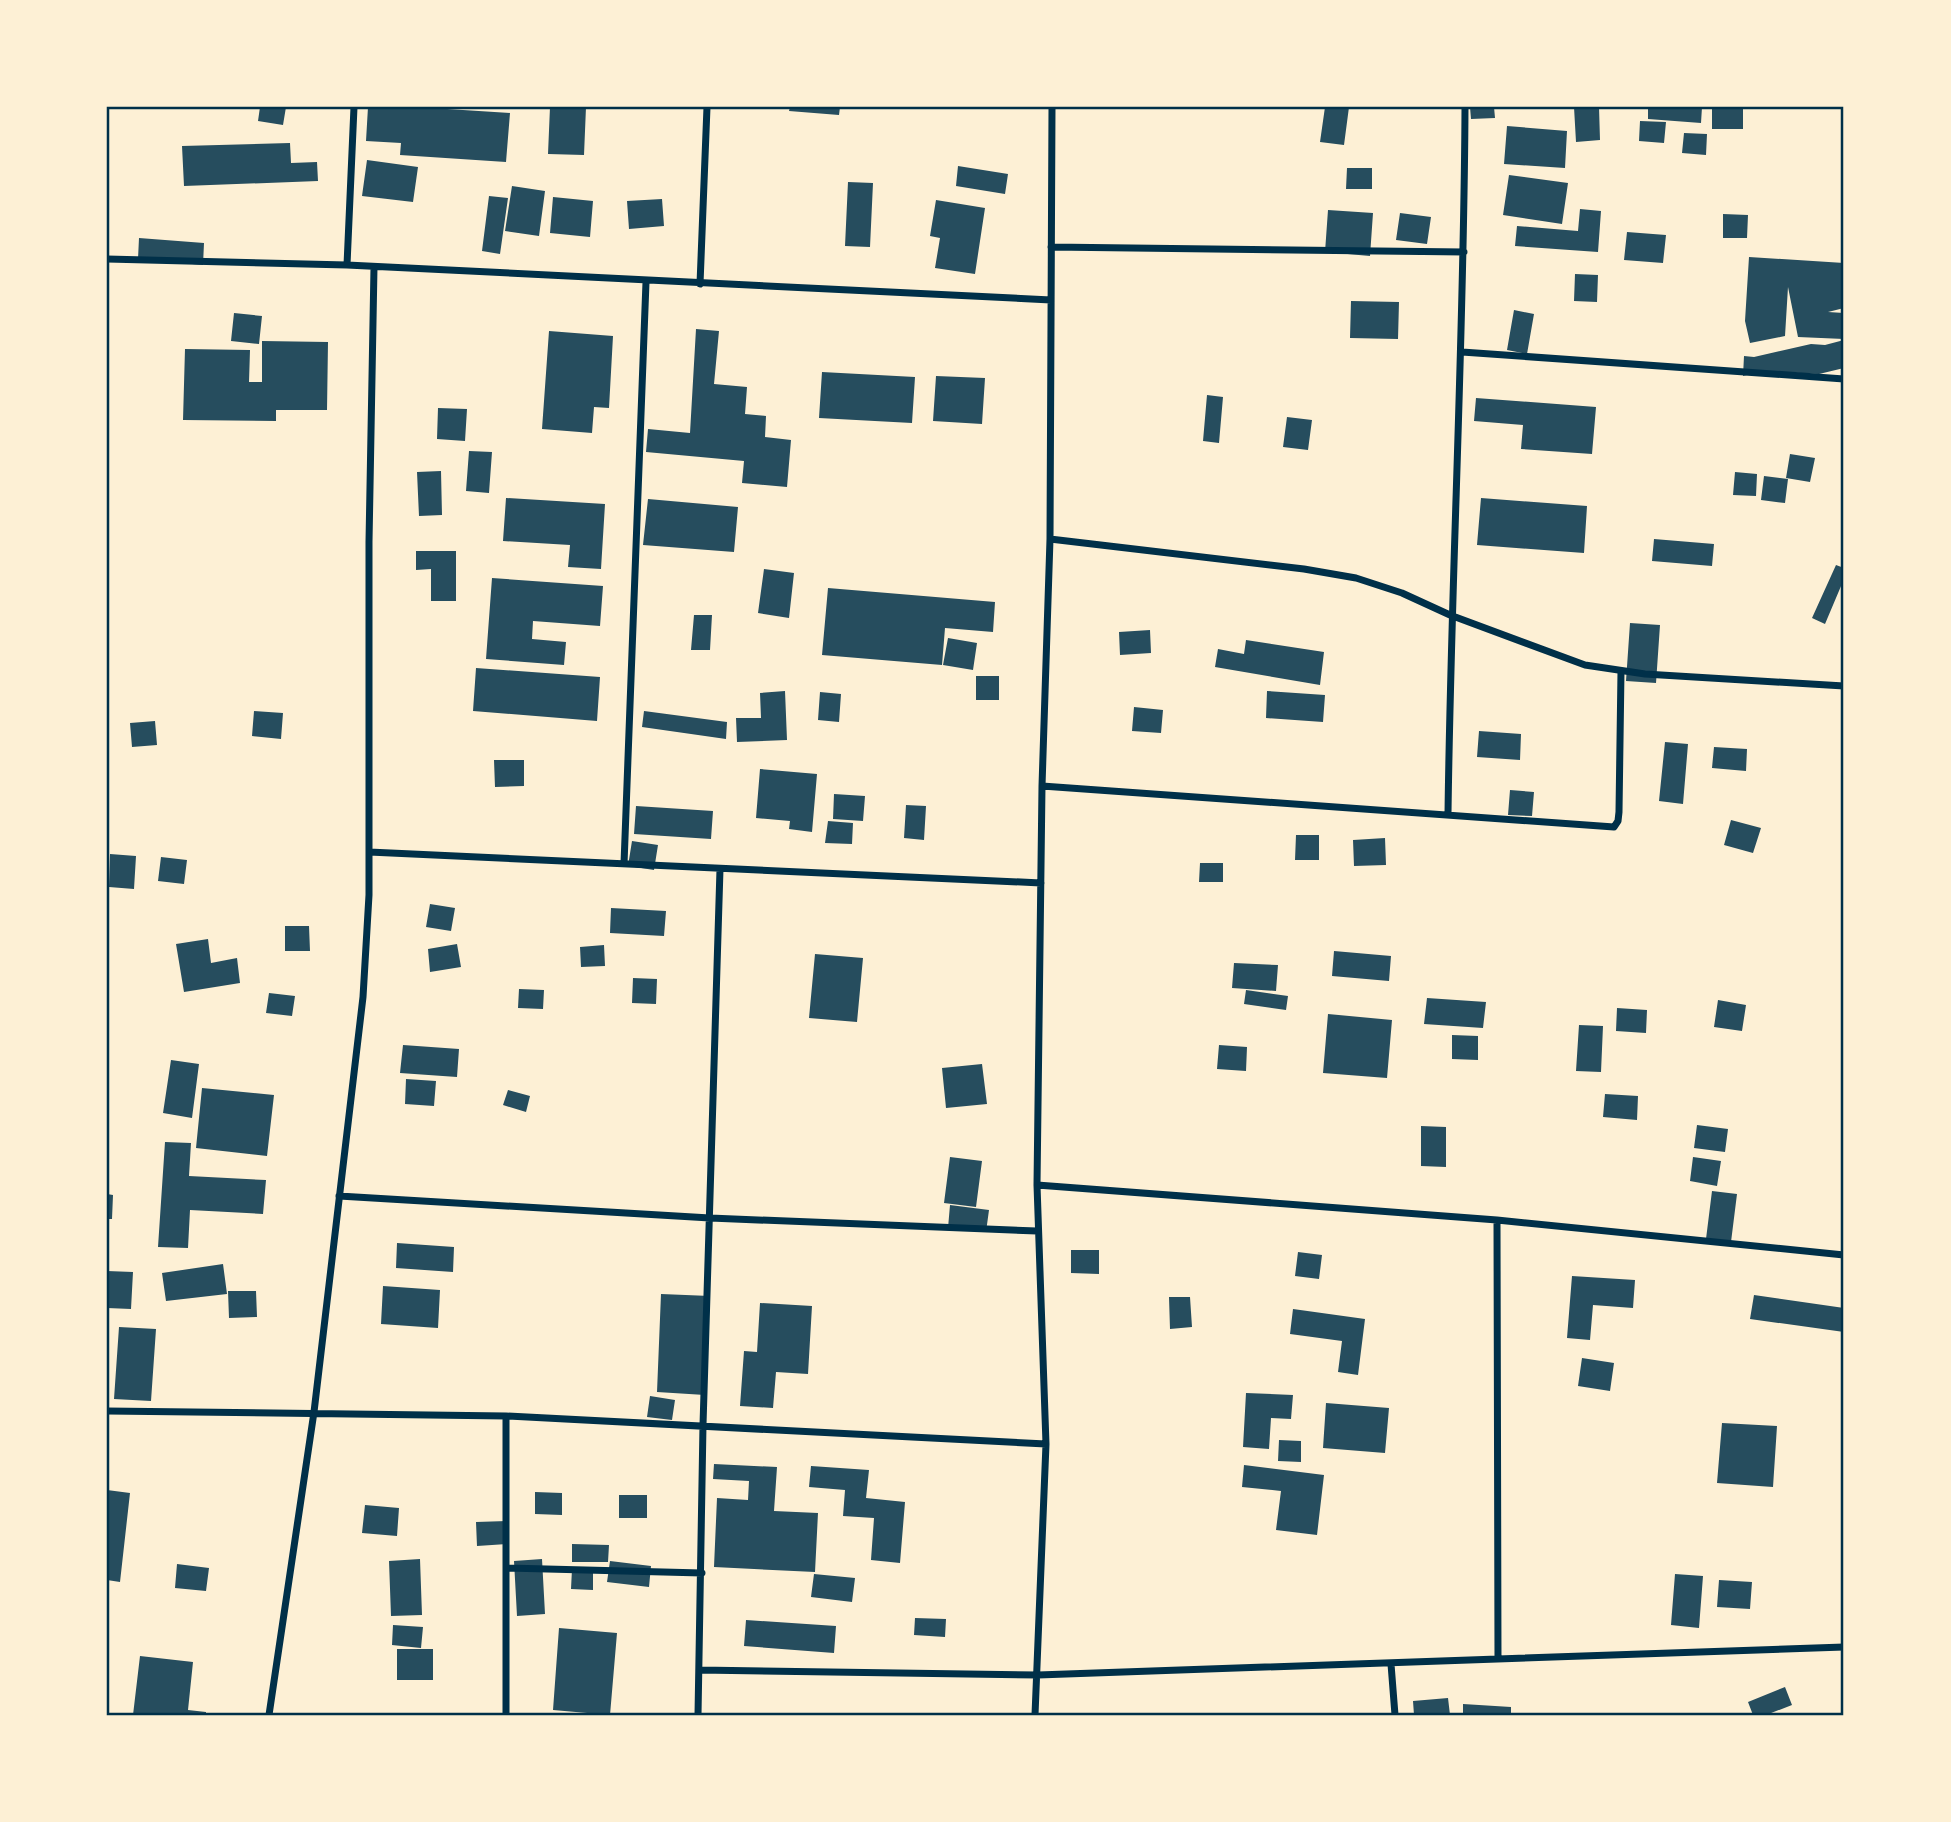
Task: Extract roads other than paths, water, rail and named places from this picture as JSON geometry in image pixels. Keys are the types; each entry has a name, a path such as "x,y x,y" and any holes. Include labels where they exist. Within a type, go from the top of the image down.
{"street":[{"path":"347,265 354,107"},
{"path":"700,284 707,107"},
{"path":"1035,1715 1046,1444 1037,1185 1042,786 1050,539 1052,107"},
{"path":"1448,814 1450,615 1462,352 1465,107"},
{"path":"1051,247 1464,252"},
{"path":"107,259 347,265 646,282 1051,300"},
{"path":"269,1715 314,1412 363,997 369,852 369,542 374,267"},
{"path":"624,864 646,282"},
{"path":"1462,352 1844,379"},
{"path":"1050,539 1304,569 1356,578 1402,593 1450,615 1586,665 1621,671 1844,686"},
{"path":"1042,786 1614,827 1619,813 1621,671"},
{"path":"369,852 1041,883"},
{"path":"698,1715 703,1425 720,869"},
{"path":"1037,1185 1497,1220 1844,1255"},
{"path":"339,1196 710,1218 1037,1231"},
{"path":"1497,1220 1498,1659"},
{"path":"107,1411 506,1416 1046,1444"},
{"path":"506,1416 506,1715"},
{"path":"506,1568 702,1573"},
{"path":"699,1670 1038,1675 1844,1647"},
{"path":"1391,1664 1395,1715"}]}
